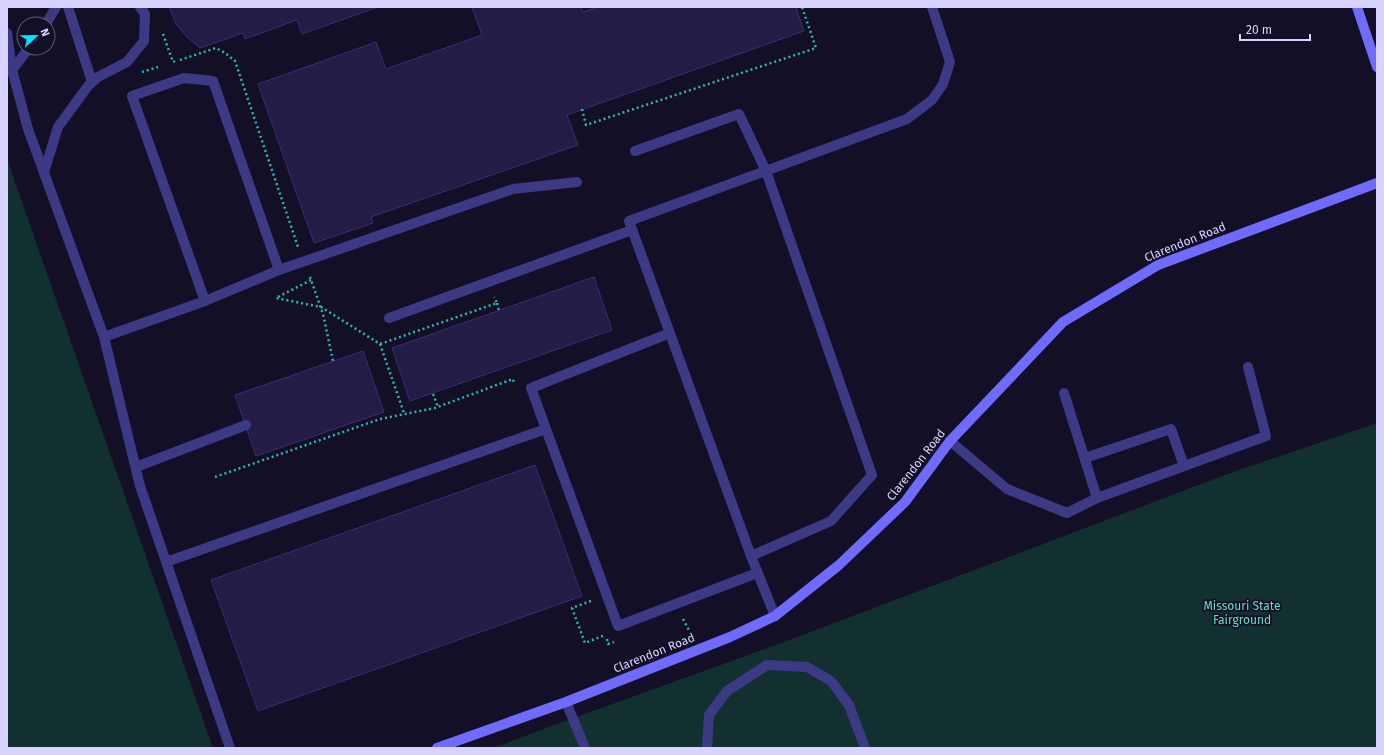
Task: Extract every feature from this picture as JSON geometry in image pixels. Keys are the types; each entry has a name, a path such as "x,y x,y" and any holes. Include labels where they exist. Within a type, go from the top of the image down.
{"street":[{"path":"1357,7 1377,68"},
{"name":"Clarendon Road","path":"437,748 566,702 730,637 775,616 839,565 905,502 950,441 1063,322 1158,265 1377,183"}],"lane":[{"path":"51,16 56,7"},
{"path":"68,7 92,82"},
{"path":"44,172 58,127 92,82 98,77 128,62 144,41 145,14 140,7"},
{"path":"775,616 757,573 629,221 907,119 932,100 943,84 950,62 932,7"},
{"path":"7,33 10,71 28,129 104,337 140,486 230,748"},
{"path":"10,71 22,56"},
{"path":"205,301 132,96 184,78 213,82 279,270"},
{"path":"635,152 739,114 766,171 872,476 830,521 751,556"},
{"path":"104,337 205,301 279,270 513,188 577,182"},
{"path":"389,318 632,230"},
{"path":"670,333 531,388 618,626 757,573"},
{"path":"950,441 1007,489 1067,513 1097,498 1266,436 1248,367"},
{"path":"1064,393 1097,498"},
{"path":"136,467 246,426"},
{"path":"166,562 546,429"},
{"path":"1085,458 1171,429 1184,466"},
{"path":"707,748 709,715 727,691 768,666 807,667 831,682 850,705 866,748"},
{"path":"566,702 585,748"}],"path":[{"path":"582,109 586,125 816,48 802,7"},
{"path":"311,280 276,298 321,308"},
{"path":"497,304 499,311"},
{"path":"215,477 380,419 404,413 380,344"},
{"path":"432,394 438,407"}],"green space":[{"path":"7,159 213,748 7,748"},
{"name":"Missouri State Fairground","path":"1377,423 1377,748 494,748 784,642 1233,472"}],"building":[{"path":"169,7 378,7 302,34 297,20 245,39 243,33 200,48 187,37 176,24"},
{"path":"472,7 581,7 583,12 597,7 796,7 804,31 567,115 578,145 371,217 373,223 314,243 258,84 376,42 386,69 482,35"},
{"path":"594,277 612,330 410,401 392,348"},
{"path":"363,351 384,412 256,456 235,395"},
{"path":"535,465 582,596 258,711 211,580"}]}
